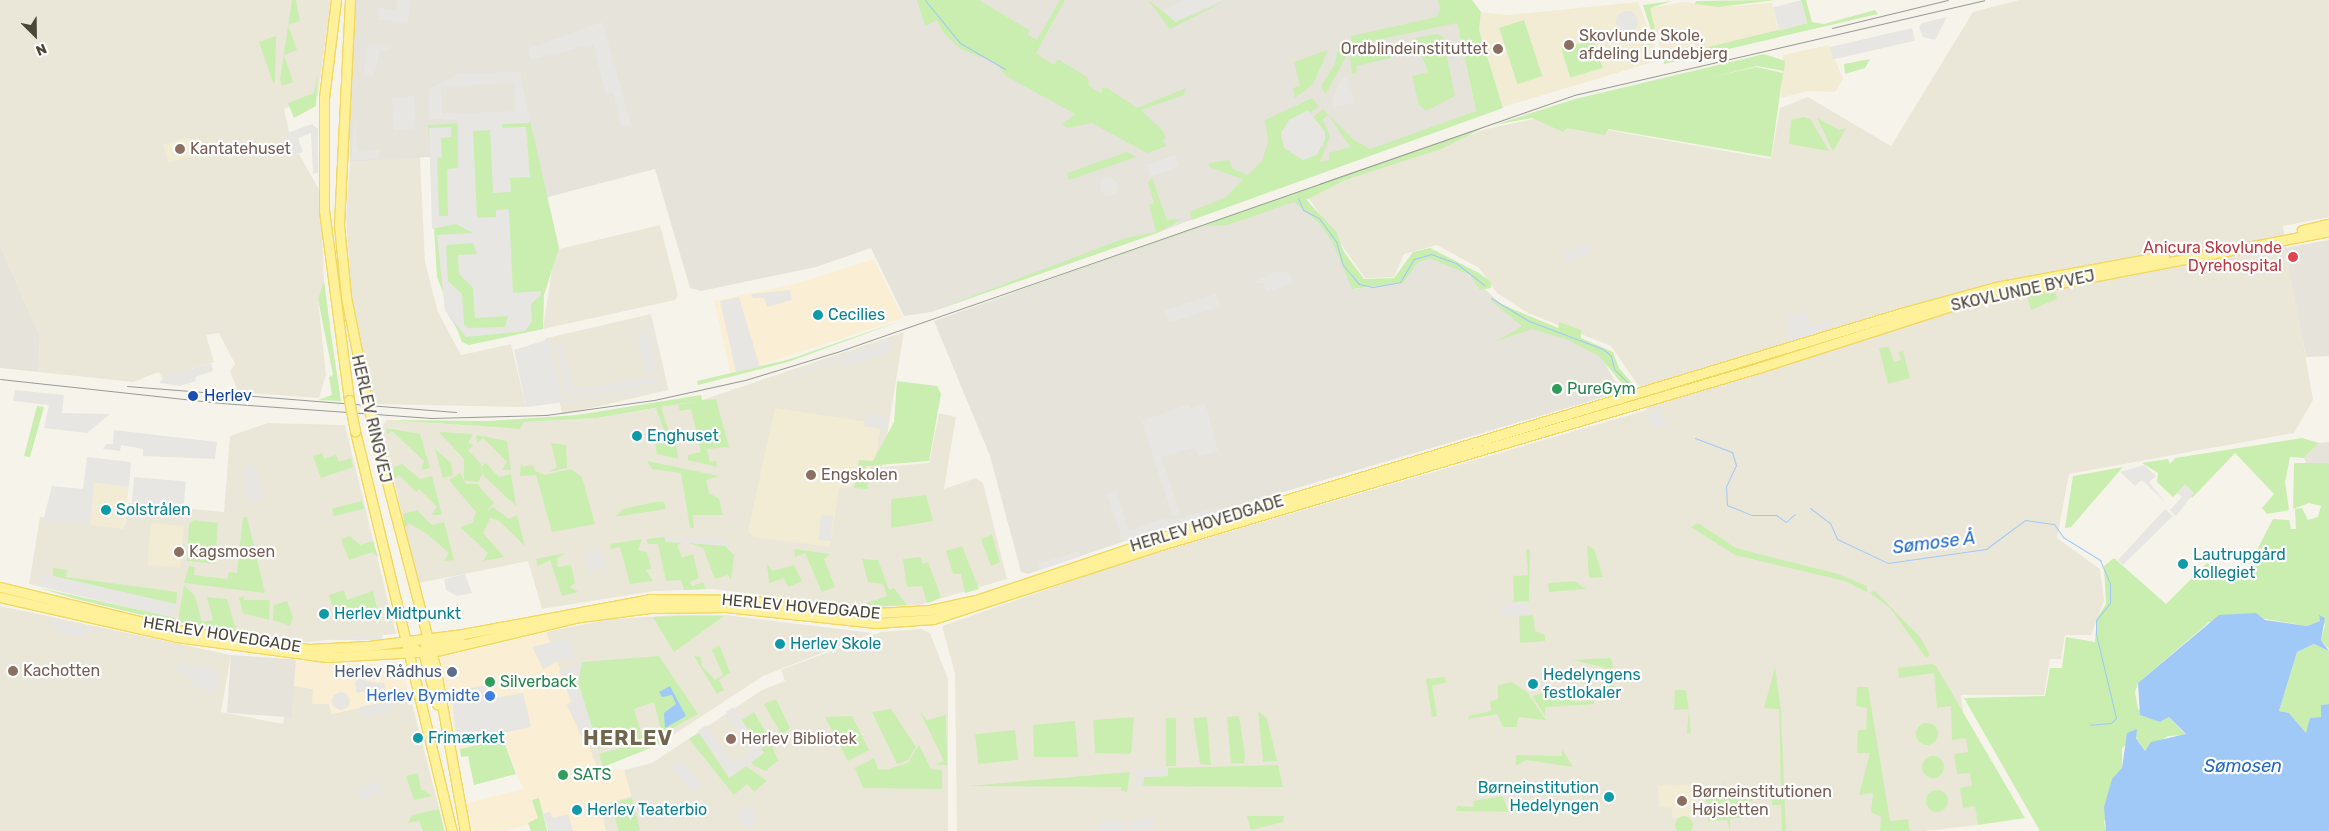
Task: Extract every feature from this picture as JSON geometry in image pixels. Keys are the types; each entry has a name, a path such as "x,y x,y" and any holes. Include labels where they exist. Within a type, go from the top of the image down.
{"main road":[{"name":"HERLEV RINGVEJ","path":"336,0 324,98 324,210 349,400 391,571 443,726 465,831"},
{"name":"HERLEV RINGVEJ","path":"350,0 339,225 346,297 452,831"},
{"name":"SKOVLUNDE BYVEJ","path":"1639,399 1996,287 2329,224"},
{"name":"SKOVLUNDE BYVEJ","path":"1639,399 1999,293 2329,231"},
{"name":"HERLEV HOVEDGADE","path":"0,587 104,614 176,630 292,647 416,646 611,604 659,599 749,600 858,614 944,608 1178,532 1639,399"},
{"name":"HERLEV HOVEDGADE","path":"5,600 177,637 327,657 416,646 580,617 649,608 726,607 882,623 944,617 1154,547 1639,399"},
{"path":"0,592 16,590"},
{"path":"5,600 104,614"}],"shaded area":[{"path":"0,0 331,0 318,95 284,109 294,155 299,154 320,191 324,280 318,299 326,375 319,398 238,392 230,371 235,364 219,333 206,335 214,362 162,378 159,372 133,382 38,372 40,336 0,245"},
{"path":"356,0 1452,0 1476,111 1157,233 931,312 904,316 871,248 816,267 701,291 690,288 655,169 544,198 542,329 466,344 445,310 430,157 350,162 348,89"},
{"path":"397,0 411,0 408,23 377,19 379,7 396,10"},
{"path":"1184,0 1222,0 1175,22 1163,10"},
{"path":"1801,0 1807,23 1779,31 1773,8"},
{"path":"2019,0 2329,0 2329,217 2283,226 2313,400 2294,433 2069,474 2057,538 2100,569 2104,601 2091,635 2065,635 2061,659 2050,659 2044,695 1961,695 1978,825 1924,831 957,831 955,674 942,626 1132,560 1647,410 1640,388 1611,346 1528,313 1497,293 1479,268 1437,245 1404,254 1394,277 1365,278 1305,193 1486,129 1539,118 1771,159 1780,108 1808,97 1891,146 1973,12"},
{"name":"Skovlunde Skole, afdeling Lundebjerg","path":"1638,2 1660,60 1503,107 1479,30 1481,12 1508,15"},
{"path":"1684,2 1719,7 1772,3 1778,30 1663,58 1649,8"},
{"path":"1627,11 1635,14 1638,22 1635,30 1627,33 1619,30 1616,22 1619,14"},
{"path":"1947,17 1935,40 1923,37 1919,27 1922,23"},
{"path":"602,22 631,124 621,127 613,93 606,94 593,44 531,60 528,49"},
{"path":"1912,28 1915,41 1833,60 1830,47"},
{"path":"369,44 392,46 390,50 380,51 373,77 363,75"},
{"path":"1829,45 1843,79 1835,92 1808,91 1781,98 1783,55"},
{"path":"520,72 530,123 502,124 502,128 526,127 530,177 510,178 511,192 493,193 490,130 473,131 477,218 496,217 496,210 509,209 513,293 541,291 541,295 531,304 532,321 525,331 466,337 445,310 437,235 473,233 456,224 432,229 429,128 451,127 451,137 441,138 442,157 437,158 439,216 448,216 447,169 458,168 458,119 429,119 429,89 460,73","holes":["514,82 515,111 442,114 441,87","473,243 477,254 458,255 459,274 473,288 475,318 508,316 505,327 468,328 464,324 462,294 448,281 446,245"]},
{"path":"1347,77 1354,103 1334,107 1332,100 1342,78"},
{"path":"414,96 416,129 394,130 392,97"},
{"path":"1308,110 1325,132 1325,139 1317,155 1303,160 1284,148 1281,133 1289,120"},
{"path":"355,121 358,151 379,150 379,159 351,160"},
{"path":"312,124 318,129 318,173 313,174 311,133 298,138 303,152 294,155 287,133"},
{"name":"Kantatehuset","path":"189,137 194,155 168,163 163,144"},
{"path":"1175,155 1179,166 1151,177 1147,165"},
{"path":"420,157 425,262 438,312 461,355 511,344 526,407 371,404 353,314 346,218 350,162"},
{"path":"1109,178 1116,180 1118,187 1116,194 1109,196 1102,194 1100,187 1102,180"},
{"path":"1300,191 1326,224 1355,289 1401,283 1417,260 1429,254 1457,264 1522,323 1596,347 1621,392 1175,524 1028,574 1021,572 990,456 934,321"},
{"path":"660,225 678,295 675,300 543,329 555,250"},
{"path":"2329,240 2329,356 2306,357 2285,248"},
{"path":"1591,243 1589,254 1565,262 1562,252"},
{"path":"0,245 40,336 38,372 0,368"},
{"path":"874,259 903,318 731,375 714,301 798,283"},
{"path":"1278,271 1289,273 1293,283 1266,292 1263,283 1252,283"},
{"path":"790,290 792,300 767,307 764,298 753,298 751,294"},
{"path":"1216,294 1220,306 1169,323 1165,311"},
{"path":"739,297 760,367 736,372 720,301"},
{"path":"1807,311 1812,326 1828,319 1832,326 1792,341 1786,323 1789,316"},
{"path":"651,314 669,390 562,415 545,339"},
{"path":"652,318 664,390 526,407 514,350 549,339 563,400 659,387 662,381 648,319"},
{"path":"647,329 656,371 645,373 636,331"},
{"path":"904,332 882,467 929,463 939,413 956,417 944,489 976,478 983,483 1007,579 919,605 866,608 713,589 654,591 542,609 528,561 419,583 381,428 387,420 519,429 523,422 597,418 702,400"},
{"path":"891,339 892,351 844,368 842,360 790,378 789,375"},
{"path":"561,342 574,389 565,390 555,343"},
{"path":"211,363 213,371 195,377 196,381 180,386 159,383 164,377"},
{"path":"657,375 658,383 637,387 567,396 565,392"},
{"path":"15,390 64,395 62,413 110,414 87,433 44,428 49,405 13,401"},
{"path":"1205,403 1218,451 1198,457 1195,447 1161,457 1180,515 1172,515 1142,421 1189,404 1191,408"},
{"name":"Engskolen","path":"775,408 881,424 875,462 851,487 839,488 830,547 753,537 748,531"},
{"path":"1660,408 1665,423 1675,423 1652,429 1647,415"},
{"path":"866,413 885,416 887,430 864,426"},
{"path":"268,423 345,425 396,634 306,642 225,630 29,584 40,517 125,525 128,503 224,512 230,436"},
{"path":"114,430 217,442 215,459 143,456 143,449 121,445 120,451 103,449 106,444 113,444"},
{"path":"2329,442 2329,463 2306,463 2304,458 2319,443"},
{"path":"87,457 131,462 129,487 94,483 90,525 43,521 52,486 83,489"},
{"path":"254,464 265,498 247,504 245,467"},
{"path":"2144,465 2156,476 2149,482 2166,503 2142,480 2135,486 2120,472"},
{"path":"134,477 186,482 183,508 132,504"},
{"path":"94,483 129,487 124,529 89,525"},
{"path":"2185,484 2194,493 2176,516 2170,510 2182,497 2177,493"},
{"path":"1116,491 1129,530 1165,518 1174,520 1219,507 1220,511 1123,541 1107,494"},
{"path":"2165,509 2173,516 2123,565 2118,560"},
{"path":"821,515 833,516 831,541 819,540"},
{"path":"151,523 184,526 180,568 147,565"},
{"path":"665,537 731,541 730,546 665,541"},
{"path":"600,549 608,577 605,578 602,569 590,573 584,553"},
{"path":"1079,551 1081,556 1040,570 1038,564"},
{"path":"40,573 175,604 173,617 37,586"},
{"path":"465,574 472,593 457,596 446,590 444,579"},
{"path":"1528,603 1529,615 1503,617 1500,614 1499,605"},
{"path":"0,606 231,655 221,712 283,724 291,685 313,689 329,704 332,714 410,696 445,831 0,831"},
{"path":"680,615 726,615 873,633 763,676 664,741 597,768 546,632 611,619"},
{"path":"50,619 93,629 80,637 57,632"},
{"path":"921,629 930,633 948,679 948,831 606,831 600,805 631,796 624,770 652,763 762,690 785,681 781,670 881,632"},
{"path":"546,632 597,768 624,770 631,796 600,805 606,831 552,831 548,820 504,831 473,831 466,803 523,789 503,739 458,750 440,657"},
{"path":"382,635 383,640 326,640"},
{"path":"569,638 577,659 564,658 543,669 532,647"},
{"path":"231,655 296,660 292,717 227,713"},
{"path":"296,660 393,666 403,670 410,696 332,714 329,704 312,704 313,689 291,685"},
{"path":"582,662 578,682 592,727 586,735 591,746 586,747 567,705 571,701 559,671"},
{"path":"178,663 220,670 217,692 192,687 194,679 176,670"},
{"path":"363,675 365,681 384,683 385,688 357,693 355,682"},
{"path":"486,685 489,699 523,693 531,727 457,743 451,692"},
{"path":"341,692 347,695 350,701 347,707 341,710 335,707 332,701 335,695"},
{"path":"390,701 392,711 361,717 360,707"},
{"path":"733,707 764,753 730,777 698,731 706,725 733,764 752,751 726,712"},
{"path":"681,759 699,782 700,788 690,790 672,768"},
{"path":"1168,768 1168,776 1144,777 1143,786 1135,787 1137,770"},
{"path":"379,780 384,791 361,801 356,790"},
{"path":"1696,784 1699,812 1693,817 1673,818 1671,806 1659,807 1658,786"},
{"path":"748,807 755,810 758,817 755,824 748,827 741,824 738,817 741,810"},
{"path":"550,812 553,818 568,814 573,831 548,831 543,814"},
{"path":"1151,816 1155,829 1130,831 1131,823"},
{"path":"1101,819 1125,821 1124,831 1100,831"}],"green space":[{"path":"292,0 296,0 300,21 288,25"},
{"path":"917,0 979,0 1029,30 1028,35 1037,40 1060,0 1065,0 1036,53 1054,65 1058,59 1088,78 1089,86 1102,94 1102,88 1107,88 1137,108 1186,88 1184,95 1141,110 1163,131 1166,138 1162,140 1167,146 1147,153 1092,123 1067,128 1062,124 1075,114 1006,76 996,63 961,49 944,34 937,20 925,26"},
{"path":"1148,0 1176,22 1227,0 1170,29"},
{"path":"1438,0 1472,0 1481,12 1479,30 1503,108 1192,220 1190,212 1226,197 1243,179 1209,167 1209,163 1229,160 1233,169 1248,175 1262,161 1268,142 1265,120 1312,98 1319,106 1310,113 1308,110 1323,149 1325,132 1313,117 1323,109 1328,114 1354,140 1370,149 1476,111 1457,23 1352,45 1351,36 1436,17 1440,10","holes":["1328,114 1350,147 1329,153 1329,160 1320,162 1330,136 1323,120"]},
{"path":"1775,0 1719,7 1695,4 1696,1"},
{"path":"1801,0 1806,0 1812,22 1824,24 1875,10 1878,14 1664,64 1663,58 1807,23"},
{"path":"1672,1 1650,8 1655,29 1651,30 1643,5"},
{"path":"1524,20 1542,76 1518,84 1499,28"},
{"path":"288,25 297,50 284,55 293,82 282,86 280,79"},
{"path":"1437,34 1443,37 1455,96 1426,111 1419,105 1412,76 1428,72 1415,38"},
{"path":"276,36 275,82 273,83 259,42"},
{"path":"1594,39 1603,68 1570,78 1561,49"},
{"path":"1339,45 1352,45 1326,94 1321,86 1335,64"},
{"path":"1368,49 1375,56 1387,53 1391,58 1356,66 1357,73 1352,74 1350,57"},
{"path":"1328,50 1313,84 1295,98 1293,88 1300,86 1294,62"},
{"path":"1764,54 1785,61 1784,71 1757,66 1709,78 1756,67 1783,73 1771,157 1608,129 1605,135 1567,128 1563,132 1532,118 1494,125 1575,99"},
{"path":"1870,59 1865,68 1845,74 1844,64"},
{"path":"318,71 316,106 294,118 288,103 314,93"},
{"path":"1804,117 1811,120 1829,151 1789,144 1791,120"},
{"path":"1817,118 1839,130 1846,128 1833,151"},
{"path":"530,120 559,248 544,295 543,329 469,345 462,342 437,277 428,125"},
{"path":"1485,127 1441,149 1345,180 1306,200 1336,231 1344,252 1364,279 1394,278 1413,252 1430,248 1479,273 1491,282 1491,288 1480,290 1470,275 1429,258 1417,263 1403,283 1352,289 1332,241 1318,222 1294,202 1228,225 1204,226 934,321 1300,191"},
{"path":"1127,152 1136,157 1069,180 1067,173"},
{"path":"1152,178 1167,220 1182,219 1157,233 931,312 1125,238 1156,232 1149,205 1154,203 1148,182"},
{"path":"324,280 341,401 318,400 332,395 329,377 333,375 318,299"},
{"path":"2055,292 2057,299 2031,310 2027,297"},
{"path":"1489,299 1558,328 1559,322 1581,330 1581,338 1613,352 1619,368 1637,389 1629,392 1599,356 1568,340 1532,329 1497,341 1522,326"},
{"path":"906,319 788,362 698,385 697,381 787,360"},
{"path":"1889,347 1894,362 1901,360 1899,352 1903,351 1910,378 1888,384 1879,348"},
{"path":"897,381 937,386 941,394 929,461 866,466 868,489 854,488 859,460 873,461 894,422"},
{"path":"701,395 702,400 716,399 729,447 707,449 710,462 716,461 717,467 688,460 688,455 701,452 691,409 680,411 678,405 698,401 661,407 669,431 675,433 678,459 657,454 655,444 668,441 656,408 660,407 597,418 524,422 520,429 388,420 489,421 577,415"},
{"path":"37,406 44,407 30,457 24,456"},
{"path":"386,428 420,434 430,468 421,470 424,461 392,431 387,435"},
{"path":"439,432 473,434 468,443 474,445 468,450 481,464 483,473 478,482 464,480 464,459"},
{"path":"476,435 507,441 511,470 502,470 507,462 483,438 477,443"},
{"path":"2302,438 2319,443 2304,458 2290,457 2285,482 2289,510 2267,514 2262,508 2274,494 2235,453 2192,498 2185,485 2173,497 2157,482 2158,473 2142,463 2168,459 2170,464 2175,458"},
{"path":"551,443 566,445 567,468 549,472 557,467"},
{"path":"435,449 451,463 453,475 443,478"},
{"path":"322,453 324,459 336,455 339,462 351,458 353,467 321,478 313,456"},
{"path":"521,461 522,467 533,465 535,471 545,475 571,469 582,477 595,524 552,532 536,475 520,476"},
{"path":"647,461 719,476 706,480 709,493 719,499 723,515 693,515 694,528 690,528 681,473 652,469"},
{"path":"486,463 499,477 511,474 516,506 484,476 482,466"},
{"path":"2294,463 2329,463 2329,649 2321,640 2325,625 2319,616 2320,621 2307,626 2237,614 2209,622 2138,683 2135,692 2138,709 2160,722 2169,717 2186,735 2168,736 2145,751 2136,737 2122,748 2122,768 2104,822 2106,831 2040,831 1964,698 2045,696 2050,668 2062,668 2066,637 2095,642 2097,618 2106,604 2104,566 2114,558 2166,604 2207,563 2223,573 2247,569 2273,519 2289,520 2291,529 2296,529 2295,509 2302,508 2308,520 2318,517 2321,506 2309,503 2293,509"},
{"path":"402,464 420,479 432,476 442,515 431,515 437,507 419,489 416,492 399,475 394,479 394,467"},
{"path":"2123,467 2071,527 2065,528 2073,476"},
{"path":"460,473 466,484 477,484 494,503 486,512 493,507 509,519 517,515 525,546 498,520 490,518 483,533 504,557 483,561 488,553 460,527 472,523 476,512 449,480"},
{"path":"926,495 933,521 891,528 891,499"},
{"path":"362,501 364,509 334,516 332,508"},
{"path":"655,502 664,502 666,509 615,517 623,509"},
{"path":"417,510 432,525 444,522 454,560 444,561 449,553 427,534 409,523 405,528 403,514"},
{"path":"243,517 247,517 265,593 184,583 189,566 195,567 194,575 227,579 229,572 237,573"},
{"path":"194,520 218,523 215,564 187,561 189,524"},
{"path":"1698,523 1736,548 1838,574 1867,586 1867,592 1845,581 1735,555 1691,527"},
{"path":"992,535 1000,562 991,566 981,539"},
{"path":"350,536 360,545 373,541 378,557 372,552 349,560 341,539"},
{"path":"665,537 665,542 682,543 677,545 682,558 693,554 699,578 690,582 692,586 703,582 706,589 684,590 681,580 666,581 658,544 648,544 646,539"},
{"path":"642,539 638,550 647,552 651,569 646,570 653,581 630,584 620,547 611,549 610,544"},
{"path":"689,543 725,546 734,555 731,580 728,575 715,579 703,548"},
{"path":"1587,545 1594,549 1603,577 1589,578"},
{"path":"962,546 979,589 965,593 961,574 953,574 946,551"},
{"path":"794,549 830,554 824,559 835,587 822,592 805,553 795,557"},
{"path":"1526,549 1530,549 1529,601 1510,602 1514,600 1513,576 1528,575"},
{"path":"566,553 557,558 558,567 571,565 575,583 570,587 578,592 562,596 550,560 538,566 536,559"},
{"path":"920,557 923,564 928,562 941,597 927,603 922,586 908,587 906,583 903,559"},
{"path":"862,559 878,560 889,590 894,588 907,605 866,607 866,603 887,596 883,584 868,582"},
{"path":"767,564 773,571 794,565 802,581 788,587 784,578 769,583"},
{"path":"53,568 67,570 66,577 177,592 176,604 53,576"},
{"path":"1574,581 1586,589 1549,592 1548,583"},
{"path":"184,585 195,596 202,622 213,620 207,597 227,599 237,633 178,622"},
{"path":"40,588 176,618 175,623 76,599"},
{"path":"344,590 347,600 373,591 378,612 335,615 329,595"},
{"path":"1875,591 1920,637 1930,655 1926,658 1890,608 1870,593"},
{"path":"244,596 244,600 270,600 269,620 243,613 239,598"},
{"path":"287,601 293,618 290,626 273,620 274,605"},
{"path":"1533,615 1535,631 1545,635 1545,641 1520,643 1519,616"},
{"path":"680,616 724,616 674,652 653,617"},
{"path":"2314,644 2329,651 2329,704 2321,705 2322,717 2306,733 2289,713 2279,711 2297,652"},
{"path":"719,645 730,672 719,680 724,690 717,694 694,656 701,657 702,666 715,680 723,675 712,650"},
{"path":"659,656 698,714 662,734 654,702 634,709 643,739 598,749 578,682 582,662"},
{"path":"1610,658 1612,660 1615,698 1608,696 1606,668 1573,660"},
{"path":"1932,664 1936,666 2025,818 1978,825 1975,806 1963,808 1960,788 1972,786 1970,773 1957,774 1954,754 1968,752 1966,738 1952,740 1951,706 1937,708 1934,673 1899,678 1898,668"},
{"path":"1775,667 1781,711 1786,831 1782,831 1781,805 1772,805 1771,795 1781,794 1779,709 1764,708"},
{"path":"1445,677 1446,683 1432,685 1437,716 1432,717 1426,679"},
{"path":"1512,682 1527,692 1546,720 1518,717 1517,727 1503,727 1497,714 1469,719 1468,716 1491,711 1490,701 1498,699 1498,685"},
{"path":"1857,687 1868,687 1890,821 1908,819 1910,831 1880,831 1881,817 1871,812 1873,793 1859,795 1870,753 1857,753 1858,730 1866,730 1867,708 1856,706"},
{"path":"1675,690 1686,690 1689,709 1674,710"},
{"path":"1544,693 1545,698 1574,696 1575,702 1594,700 1594,704 1545,707 1545,716 1532,696"},
{"path":"776,699 790,728 782,736 764,704"},
{"path":"891,709 916,747 908,760 897,764 872,712"},
{"path":"1258,711 1267,718 1277,761 1263,762"},
{"path":"1689,711 1691,733 1687,734"},
{"path":"754,712 771,741 759,746 742,720"},
{"path":"920,712 927,720 946,715 947,765 934,765 944,761"},
{"path":"852,716 869,750 848,761 825,717"},
{"path":"1239,716 1245,756 1244,763 1231,763 1227,717"},
{"path":"1134,717 1131,754 1095,753 1093,720"},
{"path":"1207,717 1211,765 1200,764 1193,718"},
{"path":"1166,718 1176,718 1176,766 1166,766"},
{"path":"1075,721 1078,757 1034,757 1033,725"},
{"path":"1923,723 1931,723 1938,730 1938,738 1931,745 1923,745 1916,738 1916,730"},
{"path":"1015,730 1018,760 978,764 975,734"},
{"path":"699,733 729,778 746,766 767,781 754,792 747,784 734,795 689,739"},
{"path":"671,734 658,745 603,767 599,754"},
{"path":"503,739 516,774 474,785 468,756 461,757 460,749"},
{"path":"771,744 778,760 766,771 754,766 751,762 764,753 761,748"},
{"path":"919,745 931,769 942,770 942,789 863,788 855,768 874,758 878,769 886,770 908,763"},
{"path":"1562,749 1573,767 1526,760 1516,766 1516,755 1562,756"},
{"path":"1933,756 1941,759 1944,767 1941,775 1933,778 1925,775 1922,767 1925,759"},
{"path":"1278,765 1283,787 1143,786 1144,777 1168,776 1168,768"},
{"path":"1130,772 1127,792 1121,791 1121,787 968,786"},
{"path":"418,773 421,789 433,796 414,800 406,776"},
{"path":"1724,778 1728,795 1759,799 1744,802 1745,817 1730,819 1730,831 1727,820 1708,821 1706,798 1726,796"},
{"path":"1937,790 1945,793 1948,801 1945,809 1937,812 1929,809 1926,801 1929,793"},
{"path":"1584,794 1585,813 1538,812 1541,806 1546,810 1582,805"},
{"path":"1502,796 1508,810 1530,805 1533,812 1456,811 1457,806 1474,807 1473,801"},
{"path":"539,798 547,831 531,831 528,823 538,818 532,800"},
{"path":"632,798 640,830 619,831 612,803"},
{"path":"439,809 444,831 423,831 419,821 408,823 412,815"},
{"path":"1247,816 1284,816 1283,822 1251,830"},
{"path":"1684,816 1690,819 1693,825 1690,831 1684,834 1678,831 1675,825 1678,819"}],"water":[{"name":"Sømosen","path":"2256,613 2265,620 2307,626 2320,621 2319,615 2325,618 2321,640 2329,651 2314,644 2297,652 2279,711 2289,713 2306,733 2310,718 2321,717 2321,705 2329,704 2329,831 2106,831 2104,807 2112,779 2122,768 2127,733 2137,729 2136,738 2145,751 2151,742 2186,734 2169,717 2160,722 2140,715 2138,683 2219,615"},
{"path":"670,686 686,716 665,728 664,713 676,704 672,695 662,697 659,692"}],"waterway":[{"name":"Sømose Å","path":"925,0 960,43 1005,69"},
{"name":"Sømose Å","path":"1298,198 1303,210 1319,218 1336,241 1343,265 1359,284 1373,287 1400,282 1414,259 1431,254 1456,263 1484,285"},
{"name":"Sømose Å","path":"1491,298 1529,321 1603,349 1611,356 1614,369 1632,387"},
{"name":"Sømose Å","path":"1695,438 1732,452 1736,465 1726,486 1727,505 1752,515 1776,515 1786,522 1795,514"},
{"name":"Sømose Å","path":"1810,508 1830,523 1837,539 1888,563 1986,549 2025,520 2054,524 2063,537 2100,560 2110,583 2110,603 2096,620 2096,634 2116,718 2111,723 2090,725"}],"tram line":[{"path":"1832,28 1948,0"},
{"path":"0,379 221,403 431,418 546,415 654,400 745,380 837,352 1574,95 1984,0"},
{"path":"127,386 456,412"}],"place":[{"name":"Skovlunde Skole, afdeling Lundebjerg","path":"1569,45"},
{"name":"Ordblindeinstituttet","path":"1498,49"},
{"name":"Kantatehuset","path":"180,149"},
{"name":"Anicura Skovlunde Dyrehospital","path":"2293,257"},
{"name":"Cecilies","path":"818,315"},
{"name":"PureGym","path":"1557,389"},
{"name":"Herlev","path":"193,396"},
{"name":"Enghuset","path":"637,436"},
{"name":"Engskolen","path":"811,475"},
{"name":"Solstrålen","path":"106,510"},
{"name":"Kagsmosen","path":"179,552"},
{"name":"Lautrupgård kollegiet","path":"2183,564"},
{"name":"Herlev Midtpunkt","path":"324,614"},
{"name":"Herlev Skole","path":"780,644"},
{"name":"Kachotten","path":"13,671"},
{"name":"Herlev Rådhus","path":"452,672"},
{"name":"Silverback","path":"490,682"},
{"name":"Hedelyngens festlokaler","path":"1533,684"},
{"name":"Herlev Bymidte","path":"490,696"},
{"name":"Frimærket","path":"418,738"},
{"name":"Herlev Bibliotek","path":"731,739"},
{"name":"SATS","path":"563,775"},
{"name":"Børneinstitution Hedelyngen","path":"1609,797"},
{"name":"Børneinstitutionen Højsletten","path":"1682,801"},
{"name":"Herlev Teaterbio","path":"577,810"}],"district":[{"name":"HERLEV","path":"628,738"}]}
